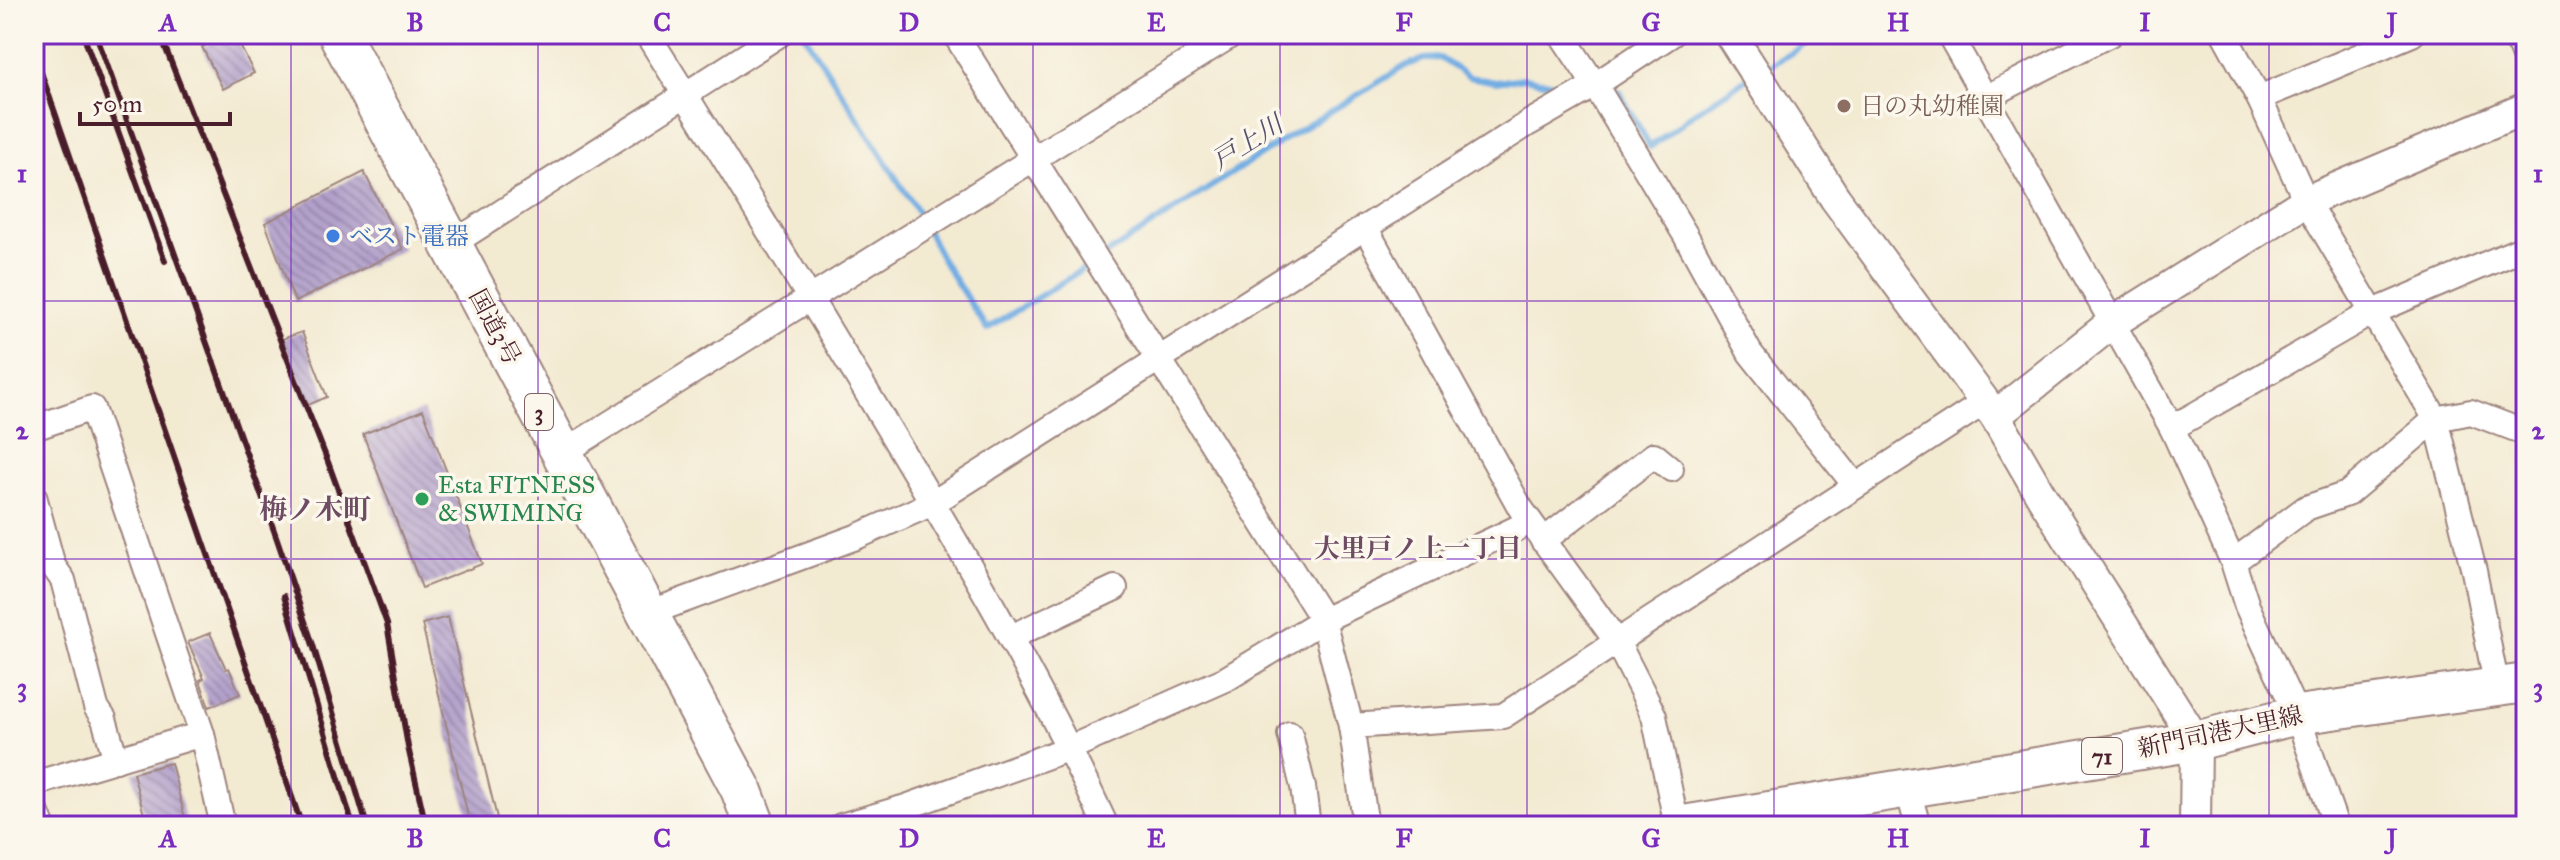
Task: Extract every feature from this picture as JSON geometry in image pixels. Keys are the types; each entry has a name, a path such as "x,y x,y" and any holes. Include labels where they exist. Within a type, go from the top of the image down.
{"highway":[{"name":"国道3号","path":"339,34 741,789 755,826"},
{"name":"国道3号","path":"741,789 772,826"}],"main road":[{"name":"新門司港大里線","path":"1677,826 2196,741 2297,715 2512,686"}],"street":[{"path":"647,34 810,299 1011,637 1070,748 1106,826"},
{"path":"452,244 780,34"},
{"path":"955,34 1323,620 1351,726 1366,826"},
{"path":"561,454 1233,34"},
{"path":"1561,34 1686,236 1750,353 1855,485"},
{"path":"646,614 856,537 933,503 1672,34"},
{"path":"1730,34 1835,198 1990,409 2196,741 2195,826"},
{"path":"1949,34 2172,428 2233,562 2247,606 2297,715 2336,826"},
{"path":"1987,97 2110,34"},
{"path":"2224,34 2259,98 2306,201 2436,419 2474,571 2512,686"},
{"path":"2259,98 2412,34"},
{"path":"2515,34 2526,61"},
{"path":"1351,726 1503,716 1855,485 1990,409 2112,323 2306,201 2526,108"},
{"path":"1365,227 1536,532 1617,642 1654,716 1677,826"},
{"path":"2172,428 2371,313 2526,247"},
{"path":"34,428 92,408 202,734 223,826"},
{"path":"2233,562 2306,508 2347,494 2436,419 2471,412 2526,433"},
{"path":"841,826 906,807 1070,748 1226,679 1323,620 1536,532 1654,455 1671,469"},
{"path":"34,496 53,566 63,580 96,707 104,719 116,760"},
{"path":"1011,637 1115,588"},
{"path":"34,784 202,734"},
{"path":"1290,734 1303,787 1308,826"},
{"path":"1907,787 1918,826"},
{"path":"34,806 42,826"}],"building":[{"path":"227,34 234,34 254,73 223,89 202,47"},
{"name":"ベスト電器","path":"364,172 403,249 295,302 265,223"},
{"path":"302,332 327,397 308,405 282,339"},
{"name":"Esta FITNESS & SWIMING","path":"423,410 482,564 422,588 363,434"},
{"path":"448,617 497,818 470,824 422,624"},
{"path":"210,633 240,694 209,707 200,680 204,678 188,642"},
{"path":"171,763 187,826 147,826 133,773"}],"waterway":[{"name":"戸上川","path":"804,34 923,220"},
{"name":"戸上川","path":"1764,69 1823,34"},
{"name":"戸上川","path":"1102,257 1407,65 1440,58 1469,77 1496,82 1524,78 1575,88"},
{"name":"戸上川","path":"1606,90 1619,91 1650,147 1748,78"},
{"name":"戸上川","path":"927,230 942,260 987,329 1093,263"}],"railway":[{"path":"83,34 165,261"},
{"path":"96,34 277,539 313,645 367,826"},
{"path":"160,34 328,462 387,624 408,747 426,826"},
{"path":"34,52 302,826"},
{"path":"284,596 353,826"}],"place":[{"name":"日の丸幼稚園","path":"1844,106"},
{"name":"ベスト電器","path":"333,236"},
{"name":"Esta FITNESS & SWIMING","path":"422,499"}],"district":[{"name":"梅ノ木町","path":"315,509"},
{"name":"大里戸ノ上一丁目","path":"1418,548"}]}
